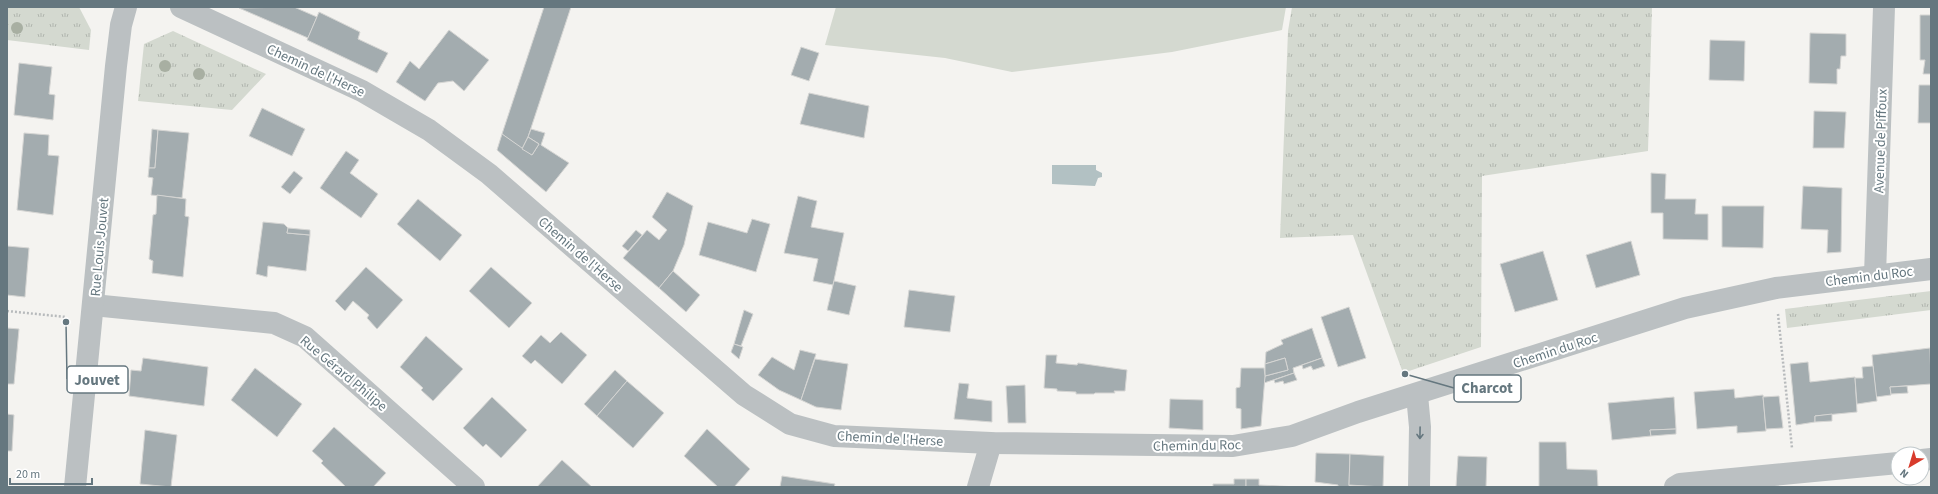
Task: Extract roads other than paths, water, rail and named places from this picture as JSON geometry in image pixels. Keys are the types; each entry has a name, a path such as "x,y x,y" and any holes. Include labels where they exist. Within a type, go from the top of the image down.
{"street":[{"name":"Rue Louis Jouvet","path":"75,487 116,66 121,25 126,7"},
{"name":"Chemin de l'Herse","path":"181,7 362,91 429,130 489,174 744,395 790,424 834,436 991,444"},
{"name":"Avenue de Piffoux","path":"1875,275 1884,7"},
{"name":"Chemin du Roc","path":"991,444 1233,446 1292,436 1358,412 1685,308 1776,288 1931,269"},
{"name":"Rue Gérard Philipe","path":"93,312 274,323 305,337 474,487"},
{"path":"1417,394 1420,427 1419,487"},
{"path":"978,487 991,444"},
{"path":"1675,487 1680,484 1890,464"}],"place":[{"name":"Jouvet","path":"66,322"},
{"name":"Charcot","path":"1405,374"}]}
